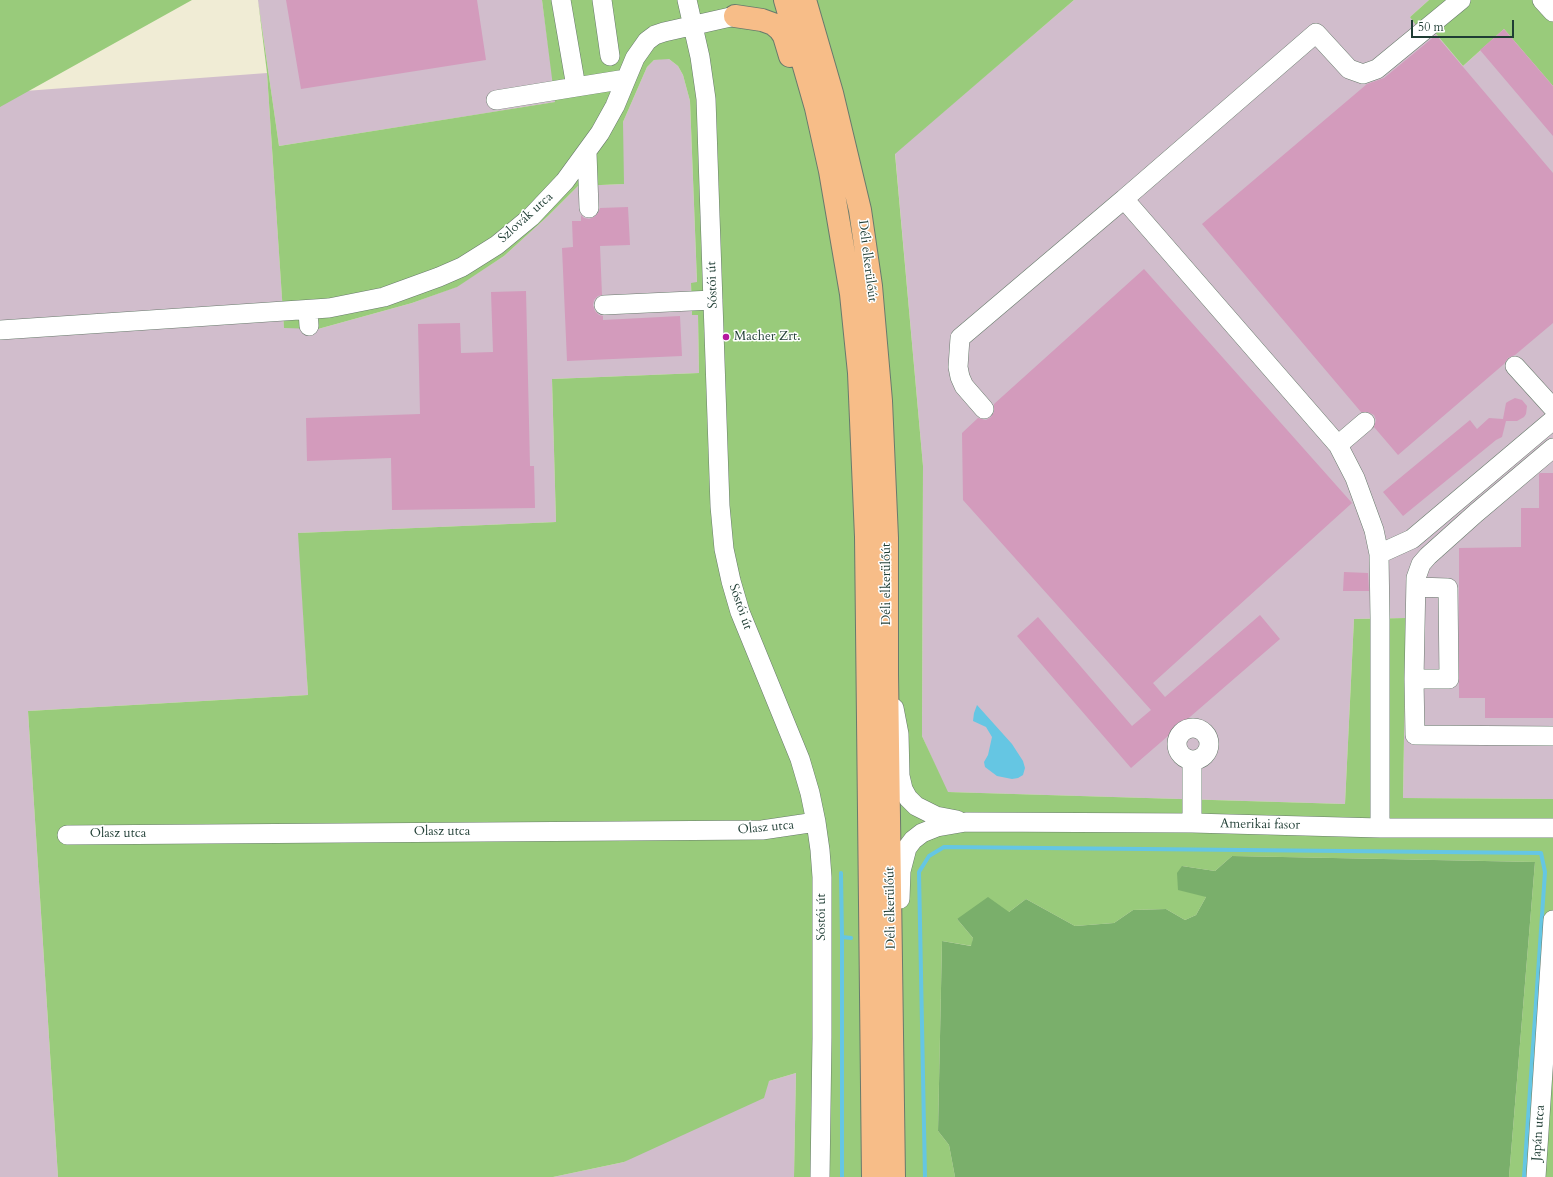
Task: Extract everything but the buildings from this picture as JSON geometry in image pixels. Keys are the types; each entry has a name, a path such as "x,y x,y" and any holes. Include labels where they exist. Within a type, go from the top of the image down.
{"main road":[{"path":"735,16 747,8 755,0"},
{"name":"Déli elkerülőút","path":"785,0 816,108 830,171 851,294 859,373 866,536 873,1177"},
{"name":"Déli elkerülőút","path":"805,0 832,93 860,210 871,286 881,401 887,538 887,674 894,1177"},
{"path":"735,16 762,20 780,30 784,36 799,86 816,108"}],"street":[{"path":"561,0 576,87"},
{"path":"602,0 610,56"},
{"path":"687,0 694,26"},
{"path":"984,409 964,386 960,377 958,367 960,338 1316,33 1349,69 1364,74 1377,69 1461,0"},
{"path":"1542,0 1553,12"},
{"name":"Szlovák utca","path":"0,330 283,312 308,318 329,308 384,306 432,280 462,267 497,245 539,209 565,181 587,153 607,122 635,58 651,38 664,32 735,16"},
{"name":"Sóstói út","path":"694,26 706,99 720,506 724,549 740,612 800,759 816,822 822,877 820,1177"},
{"path":"496,100 626,79"},
{"path":"587,153 589,208"},
{"path":"1124,199 1338,446 1355,478 1367,508 1379,554 1380,828"},
{"path":"604,305 713,300"},
{"path":"1515,366 1553,408"},
{"path":"1379,554 1412,539 1553,420"},
{"path":"1338,446 1365,422"},
{"path":"1553,448 1428,556 1418,571 1416,587 1414,679 1415,735 1553,736"},
{"path":"1414,679 1449,679 1448,588 1416,587"},
{"path":"887,674 899,734 900,776 903,788 908,798 916,806 936,816 966,822"},
{"path":"1192,760 1192,823"},
{"name":"Olasz utca","path":"67,835 762,830 816,822"},
{"path":"892,962 900,899 901,871 907,848 913,840 922,833 937,827 966,822"},
{"name":"Amerikai fasor","path":"966,822 1192,823 1380,828 1553,828"},
{"name":"Japán utca","path":"1536,1177 1553,920"}],"shaded area":[{"path":"258,0 542,0 556,102 279,146"},
{"path":"1074,0 1429,0 1410,17 1432,29 1463,66 1504,29 1553,86 1553,799 1403,798 1406,618 1354,619 1345,804 947,792 922,736 923,466 895,153"},
{"path":"669,59 678,66 683,75 690,101 697,283 691,283 692,315 698,314 699,373 552,379 556,522 299,533 308,695 28,711 58,1177 0,1177 0,105 25,91 267,73 284,327 318,329 412,303 456,287 504,256 578,186 623,184 623,122 647,67 654,60"},
{"path":"796,1073 794,1177 553,1177 624,1162 769,1081"}],"green space":[{"path":"0,0 192,0 0,107"},
{"path":"258,0 279,146 555,102 542,0 1074,0 895,154 923,466 922,736 948,792 1345,804 1354,619 1406,618 1403,798 1553,799 1553,1177 1509,1177 1535,862 1232,856 1215,871 1182,866 1206,897 1196,915 1185,920 1166,909 1133,910 1114,923 1075,926 1026,899 1009,912 957,919 973,938 972,946 942,941 938,1131 949,1145 955,1177 794,1177 796,1073 769,1081 764,1098 624,1162 553,1177 58,1177 28,711 308,695 298,533 556,522 552,379 699,373 698,315 692,315 691,283 697,282 690,101 683,75 678,66 669,59 654,60 647,67 623,122 624,184 578,186 504,256 457,287 412,303 318,329 284,328 267,73"},
{"path":"1429,0 1553,0 1553,86 1504,29 1463,66 1432,29 1424,36 1410,17"},
{"path":"1232,856 1535,862 1509,1177 955,1177 949,1145 938,1131 942,941 971,946 973,938 957,919 988,897 1009,912 1026,899 1075,926 1114,923 1133,910 1166,909 1185,920 1196,915 1206,897 1178,890 1177,873 1182,866 1215,871"}],"water":[{"path":"977,705 1012,744 1023,761 1025,768 1023,775 1012,779 997,776 985,767 984,762 988,755 992,737 986,727 973,721"}],"waterway":[{"path":"925,1177 919,872 929,856 944,847 1541,853 1545,872 1524,1177"},
{"path":"841,873 842,937"},
{"path":"842,1177 842,937 851,938"}],"place":[{"name":"Macher Zrt.","path":"726,337"}]}
